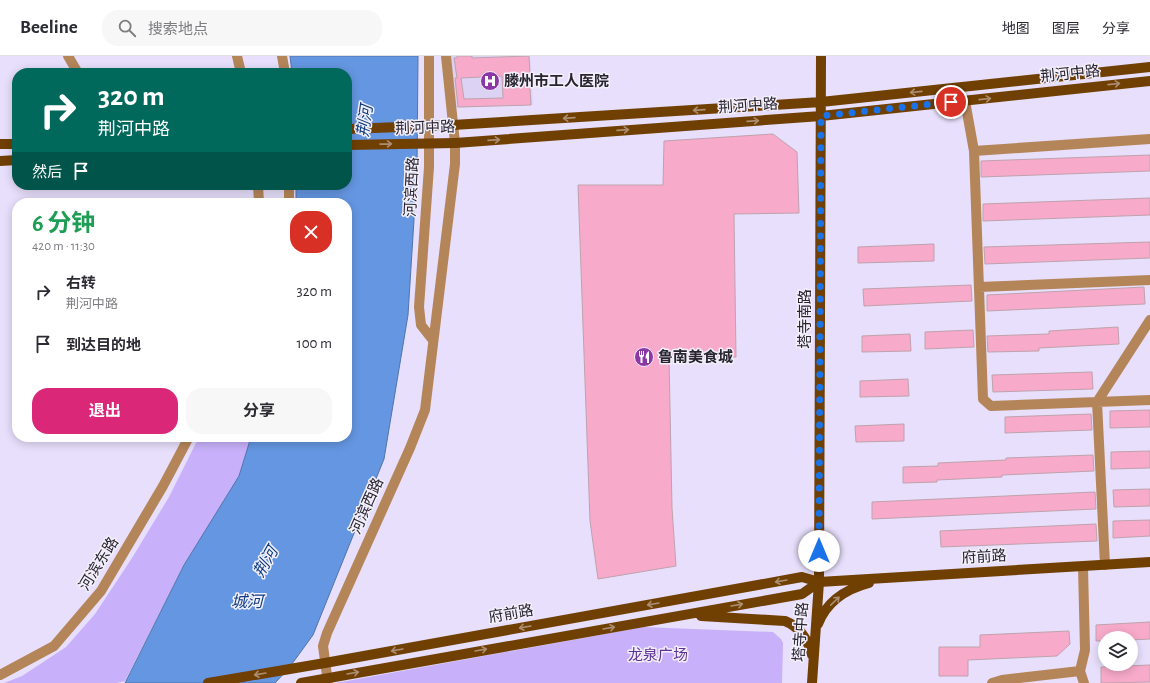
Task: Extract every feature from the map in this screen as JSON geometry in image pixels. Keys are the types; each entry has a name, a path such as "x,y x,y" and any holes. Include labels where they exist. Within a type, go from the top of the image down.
{"main road":[{"name":"塔寺南路","path":"819,582 822,56"},
{"name":"荆河中路","path":"352,129 453,125 821,102 1150,67"},
{"name":"荆河中路","path":"352,145 455,143 821,116 1150,80"},
{"path":"0,144 12,144"},
{"path":"0,161 12,160"},
{"name":"府前路","path":"208,683 802,577 819,582 1150,562"},
{"path":"816,634 818,622 833,602 842,594 857,587 887,578"},
{"name":"府前路","path":"301,683 328,680 684,614 802,594 819,582"},
{"name":"塔寺中路","path":"812,683 819,582"},
{"path":"684,614 785,621 793,624 801,631 809,644 814,660"}],"street":[{"path":"68,56 75,68"},
{"path":"237,56 240,68"},
{"path":"282,56 284,68"},
{"name":"河滨西路","path":"429,56 429,167 418,307 421,325 432,339"},
{"name":"河滨西路","path":"328,680 323,646 327,633 410,448 425,410 432,339 455,164 455,143 446,56"},
{"path":"965,101 974,151 983,399 991,406 1150,400"},
{"path":"974,151 1150,139"},
{"path":"979,287 1150,280"},
{"path":"1105,565 1097,402 1150,320"},
{"name":"河滨东路","path":"0,675 54,646 101,591 163,486 186,442"},
{"path":"1083,567 1085,650 1080,671 1084,683"},
{"path":"992,683 1002,680 1080,671"}],"shaded area":[{"name":"滕州市工人医院","path":"446,56 530,56 533,105 449,108"}],"green space":[{"path":"196,442 249,442 239,476 184,565 125,681 117,683 4,683 22,676 66,647 95,614 132,558 169,497"},
{"name":"龙泉广场","path":"643,627 773,632 781,639 783,643 782,683 336,683"}],"water":[{"name":"城河","path":"290,56 418,56 417,172 408,315 384,459 313,635 289,668 275,683 125,683 184,565 239,476 249,442 352,442 352,198 296,198 296,190 352,190 352,68 291,68"}],"building":[{"name":"滕州市工人医院","path":"457,56 472,56 472,58 529,56 531,105 458,107 455,78 457,78 454,58 457,58","holes":["502,76 503,98 464,99 461,78"]},
{"name":"鲁南美食城","path":"773,134 797,152 799,213 734,214 736,357 669,357 672,508 676,566 598,579 590,521 578,185 663,185 664,141"},
{"path":"1150,155 1150,171 981,177 981,161"},
{"path":"1150,198 1150,215 983,221 983,204"},
{"path":"1150,242 1150,258 985,264 984,247"},
{"path":"934,244 934,261 858,263 858,247"},
{"path":"971,285 972,301 864,306 863,289"},
{"path":"1144,287 1145,304 987,311 987,295"},
{"path":"1118,327 1119,344 1039,348 1039,351 988,352 987,336 1049,334 1049,331"},
{"path":"973,330 974,347 925,349 925,332"},
{"path":"910,334 911,351 862,352 862,336"},
{"path":"1092,372 1093,389 993,392 992,375"},
{"path":"908,379 909,396 860,397 860,381"},
{"path":"1150,410 1150,427 1110,428 1110,411"},
{"path":"1091,414 1092,430 1005,433 1005,417"},
{"path":"904,424 904,441 856,442 855,426"},
{"path":"1150,451 1150,468 1111,469 1111,452"},
{"path":"1093,455 1094,471 1002,475 1002,477 903,483 903,467 938,466 938,463 1006,460 1006,458"},
{"path":"1150,489 1150,506 1114,507 1113,490"},
{"path":"1095,492 1096,509 872,519 872,502"},
{"path":"1150,520 1150,536 1113,538 1113,521"},
{"path":"1096,524 1097,541 941,547 940,531"},
{"path":"1150,622 1150,639 1138,640 1138,631 1098,631 1098,641 1096,641 1096,625"},
{"path":"1069,631 1070,644 1057,656 968,660 968,676 939,676 939,647 980,647 980,635"},
{"path":"1138,665 1150,665 1150,682 1101,683 1101,671 1138,671"}],"place":[{"name":"滕州市工人医院","path":"490,81"},
{"name":"鲁南美食城","path":"644,357"}],"route":[{"path":"819,551 821,116 951,102"}],"water label":[{"name":"荆河","path":"365,121"},
{"name":"荆河","path":"266,562"}]}
